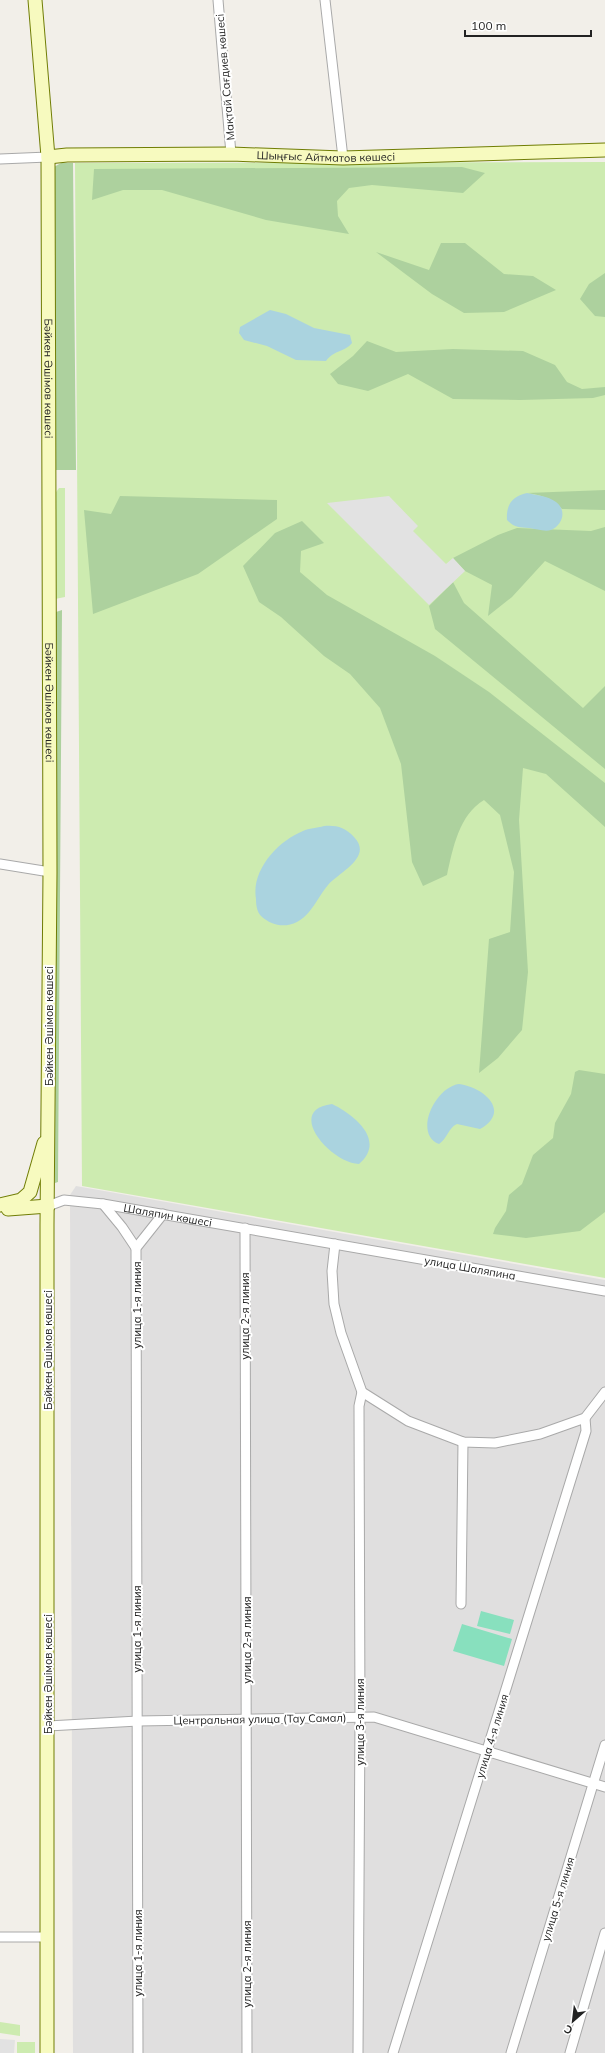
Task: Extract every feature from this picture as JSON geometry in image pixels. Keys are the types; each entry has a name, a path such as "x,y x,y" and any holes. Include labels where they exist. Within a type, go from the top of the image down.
{"main road":[{"name":"Бәйкен Әшімов көшесі","path":"35,0 48,157 50,872 48,1206 48,1726 46,1937 47,2053"},
{"name":"Шыңғыс Айтматов көшесі","path":"48,157 67,155 231,154 343,158 605,150"},
{"path":"0,1205 21,1200 30,1192 49,1124"},
{"name":"Шаляпин көшесі","path":"0,1209 48,1206"}],"street":[{"name":"Мақтай Сағдиев көшесі","path":"218,0 231,154"},
{"path":"325,0 343,158"},
{"path":"0,159 48,157"},
{"path":"0,864 50,872"},
{"name":"Шаляпин көшесі","path":"48,1206 64,1200 103,1204 335,1244"},
{"path":"103,1204 122,1227 136,1248"},
{"name":"улица 1-я линия","path":"138,2053 136,1248 164,1214"},
{"name":"улица 2-я линия","path":"245,1228 247,2053"},
{"path":"335,1244 332,1271 334,1304 341,1333 362,1392 408,1420 463,1442 495,1443 517,1440 585,1418 605,1392"},
{"name":"улица Шаляпина","path":"335,1244 605,1291"},
{"name":"улица 3-я линия","path":"358,2053 360,1718 359,1406 362,1392"},
{"name":"улица 4-я линия","path":"393,2053 586,1431 585,1418"},
{"path":"461,1604 463,1442"},
{"name":"Центральная улица (Тау Самал)","path":"48,1726 138,1721 374,1717 605,1787"},
{"name":"улица 5-я линия","path":"511,2053 605,1745"},
{"path":"570,2053 605,1932"},
{"path":"0,1937 46,1937"}],"shaded area":[{"path":"389,496 418,526 413,531 446,564 453,558 465,571 429,605 327,503"},
{"path":"76,1186 605,1280 605,2053 73,2053 70,1195"},
{"path":"0,2039 15,2040 14,2053 0,2053"}],"green space":[{"path":"605,162 605,1278 82,1186 75,163"},
{"path":"61,163 73,163 76,470 55,470 54,167"},
{"path":"462,167 485,173 463,193 372,185 349,188 337,201 338,216 349,234 266,220 162,190 123,190 92,200 94,169"},
{"path":"441,243 465,243 504,274 533,276 556,290 504,312 464,313 432,294 376,252 429,270"},
{"path":"605,273 605,317 595,316 580,299 589,284"},
{"path":"367,341 396,352 453,349 523,351 555,365 567,382 582,389 605,387 605,395 593,398 520,400 453,399 408,374 368,391 338,384 330,374 353,356"},
{"path":"59,488 65,488 65,597 55,599 54,495"},
{"path":"605,490 605,510 562,509 555,502 541,496 527,493"},
{"path":"120,496 277,500 277,519 198,574 93,614 84,510 111,514"},
{"path":"302,521 324,543 301,551 300,572 327,595 435,656 489,692 605,783 605,827 546,774 523,768 519,820 528,972 522,1030 498,1058 479,1073 489,939 510,932 514,872 500,815 484,800 475,806 458,833 447,875 423,886 412,862 401,764 380,708 350,674 324,656 281,617 259,602 243,566 275,533"},
{"path":"605,527 605,591 545,561 512,597 488,616 492,585 465,571 453,558 498,535 517,528 591,531"},
{"path":"453,582 464,603 583,708 605,686 605,769 435,629 429,606"},
{"path":"62,610 58,1182 55,1183 56,612"},
{"path":"579,1070 605,1074 605,1212 580,1231 526,1238 493,1234 495,1228 506,1211 509,1195 522,1184 533,1155 553,1138 555,1123 571,1094 575,1072"},
{"path":"481,1611 514,1620 510,1634 477,1626"},
{"path":"462,1624 512,1639 504,1666 453,1651"},
{"path":"0,2022 20,2025 20,2036 0,2033"},
{"path":"17,2042 35,2042 35,2053 17,2053"}],"water":[{"path":"270,310 286,314 314,328 350,335 352,343 329,357 326,361 296,360 267,346 244,340 239,333 240,327"},
{"path":"527,493 549,498 559,505 562,509 562,517 561,521 555,528 546,531 520,527 515,526 507,520 511,502 517,496"},
{"path":"324,826 340,827 351,834 359,844 360,851 358,857 347,869 328,885 314,906 304,917 292,924 286,925 273,924 267,921 261,916 256,904 256,888 262,867 268,858 284,842 305,830"},
{"path":"459,1084 468,1086 485,1095 494,1108 494,1115 489,1122 480,1129 457,1124 439,1144 431,1139 428,1131 430,1111 442,1093 450,1087"},
{"path":"332,1104 349,1114 357,1121 364,1129 368,1137 370,1146 367,1155 359,1164 348,1161 336,1155 325,1146 317,1136 312,1125 312,1116 318,1108"}]}
